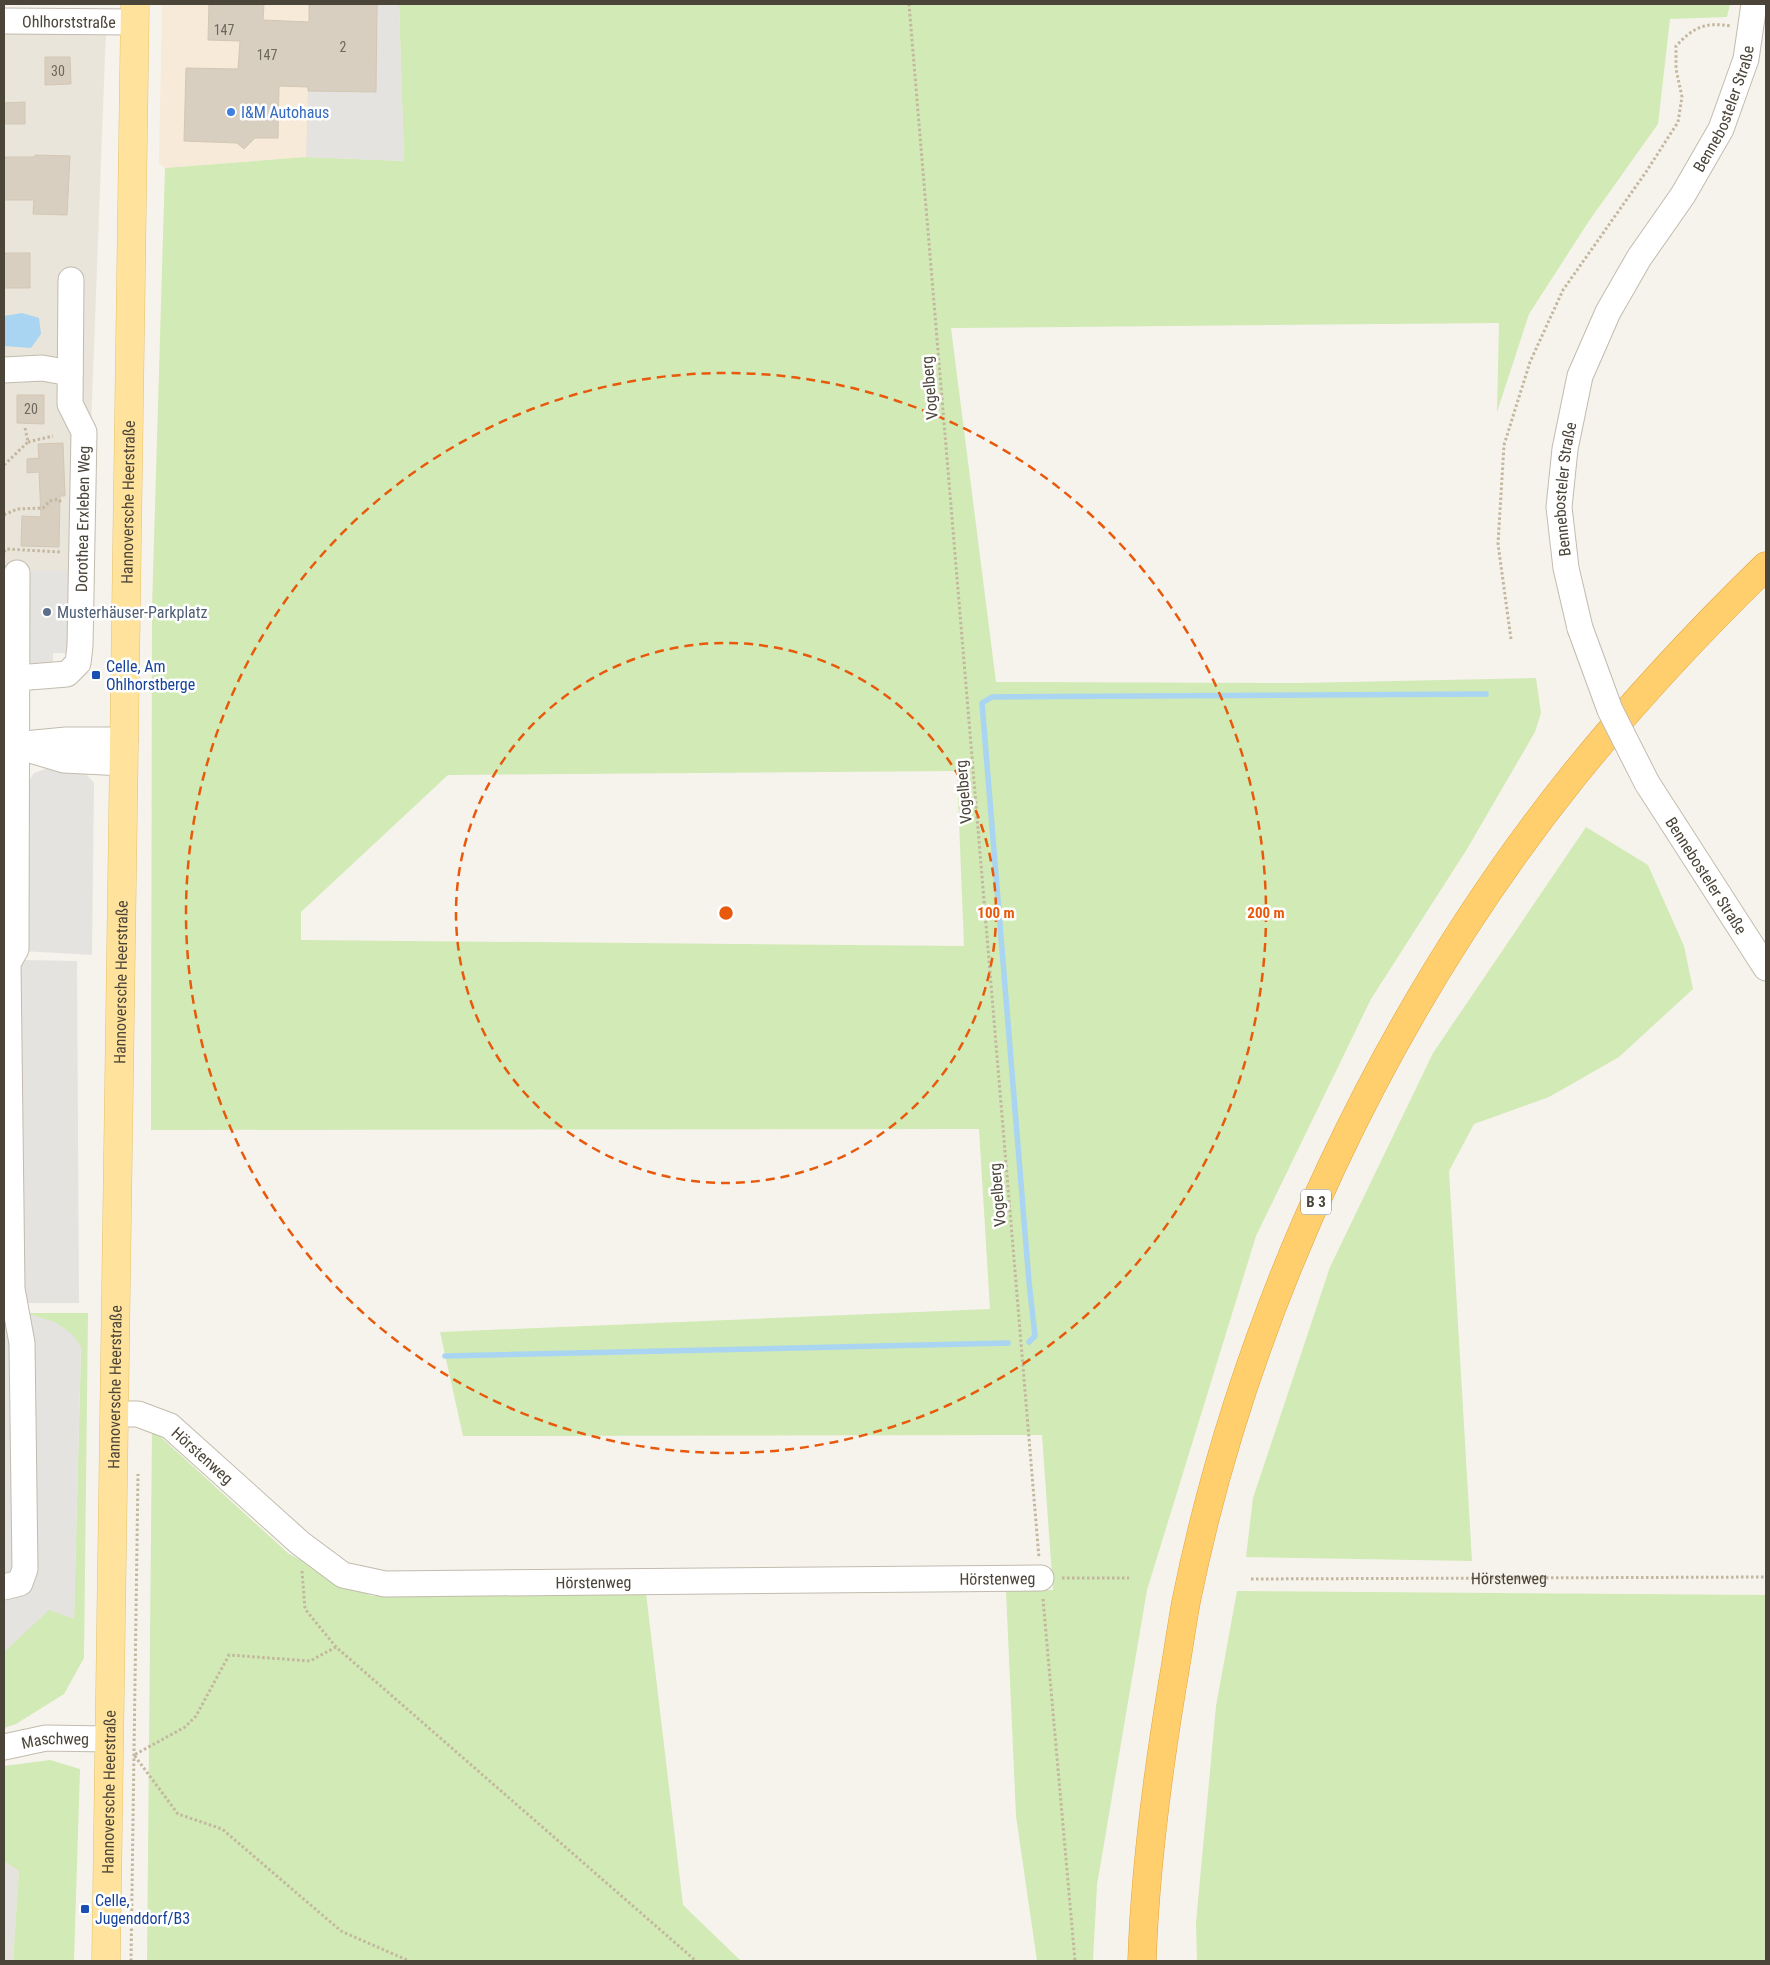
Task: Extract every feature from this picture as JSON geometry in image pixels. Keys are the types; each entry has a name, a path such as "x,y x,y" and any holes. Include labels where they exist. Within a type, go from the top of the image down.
{"highway":[{"name":"B 3","path":"1142,1961 1152,1816 1189,1592 1229,1435 1292,1257 1336,1158 1368,1093 1436,973 1521,845 1574,776 1646,689 1766,566"}],"main road":[{"name":"Hannoversche Heerstraße","path":"106,1961 135,13"}],"street":[{"name":"Bennebosteler Straße","path":"1754,4 1746,58 1721,129 1684,195 1640,258 1608,312 1580,376 1564,448 1559,507 1566,568 1580,628 1610,710 1647,783 1766,968"},
{"name":"Ohlhorststraße","path":"4,21 135,13"},
{"name":"Dorothea Erxleben Weg","path":"17,678 67,674 78,663 80,646 84,432 70,404 71,280"},
{"path":"4,370 42,368 70,373"},
{"path":"4,1587 20,1583 25,1569 22,1343 12,1289 8,963 16,949 8,750 17,678 17,573"},
{"path":"8,750 66,740 124,751"},
{"name":"Hörstenweg","path":"114,1414 138,1414 170,1426 300,1543 343,1575 385,1584 1041,1578"},
{"name":"Maschweg","path":"4,1747 46,1738 108,1739"}],"path":[{"name":"Vogelberg","path":"909,4 1041,1578 1075,1961"},
{"path":"1510,639 1498,544 1504,445 1530,362 1563,290 1646,172 1678,122 1682,97 1676,69 1676,46 1692,29 1719,24"},
{"path":"25,428 28,442"},
{"path":"4,465 28,442 53,436"},
{"path":"4,515 17,509 43,508 50,501 58,499 63,504 64,510"},
{"path":"4,552 6,549 61,552 65,548"},
{"path":"131,1961 138,1464"},
{"path":"300,1543 306,1609 336,1647 696,1961"},
{"name":"Hörstenweg","path":"1251,1579 1766,1577"},
{"name":"Hörstenweg","path":"1041,1578 1129,1578"},
{"path":"134,1756 185,1727 196,1716 228,1655 310,1661 336,1647"},
{"path":"134,1756 178,1814 222,1829 340,1931 409,1961"}],"shaded area":[{"path":"162,4 399,4 404,161 306,157 165,168 159,163"},
{"path":"377,4 399,4 404,161 306,157 308,91 376,92"},
{"path":"4,29 106,30 91,426 72,571 4,572"},
{"name":"Musterhäuser-Parkplatz","path":"24,571 72,571 71,653 53,653 53,670 23,670"},
{"path":"51,767 82,769 94,783 92,955 22,951 25,788 34,773"},
{"path":"22,960 77,961 79,1303 4,1303 9,971"},
{"path":"26,1313 55,1322 72,1334 81,1346 74,1619 49,1610 4,1652 4,1314"},
{"path":"4,1861 19,1871 13,1961 4,1961"}],"green space":[{"path":"399,4 1730,4 1727,17 1670,19 1658,124 1589,221 1529,314 1497,412 1499,323 951,328 996,682 1301,683 1536,678 1541,713 1535,732 1467,849 1371,999 1256,1236 1147,1590 1097,1885 1093,1961 1037,1961 1016,1816 1006,1591 1053,1590 1042,1435 463,1436 440,1332 990,1309 979,1129 151,1130 152,608 165,168 306,157 404,161","holes":["957,771 964,946 301,940 301,912 448,775"]},
{"path":"1586,827 1648,865 1684,946 1693,989 1619,1057 1549,1097 1474,1124 1449,1171 1472,1561 1246,1557 1253,1498 1330,1267 1433,1053"},
{"path":"26,1313 88,1313 84,1658 64,1694 16,1724 4,1728 4,1652 49,1609 74,1618 81,1347"},
{"path":"152,1429 289,1554 372,1596 646,1593 683,1905 741,1961 147,1961"},
{"path":"1237,1591 1766,1595 1766,1961 1197,1961 1196,1923 1216,1706"},
{"path":"50,1760 80,1769 74,1961 13,1961 19,1871 4,1861 4,1766"}],"water":[{"path":"22,313 39,318 41,334 31,348 4,346 4,316"}],"building":[{"path":"209,4 264,4 263,20 309,22 309,4 377,4 376,92 308,91 308,87 279,86 278,138 255,138 244,149 237,143 184,141 186,68 238,69 240,41 208,40"},
{"path":"45,57 70,57 71,84 45,85"},
{"path":"25,102 25,124 4,124 4,103"},
{"path":"35,155 70,156 67,215 33,214 34,200 4,200 4,157 35,157"},
{"path":"4,253 30,253 30,288 4,288"},
{"path":"17,395 44,395 44,424 17,423"},
{"path":"63,443 65,496 60,496 59,547 21,546 22,516 41,517 39,472 27,473 27,459 39,458 38,444"}],"waterway":[{"path":"1029,1342 1035,1336 982,703 992,697 1486,694"},
{"path":"445,1356 1008,1343"}],"place":[{"name":"I&M Autohaus","path":"231,112"},
{"name":"Musterhäuser-Parkplatz","path":"47,612"},
{"name":"Celle, Am Ohlhorstberge","path":"96,675"},
{"name":"Celle, Jugenddorf/B3","path":"85,1909"}]}
